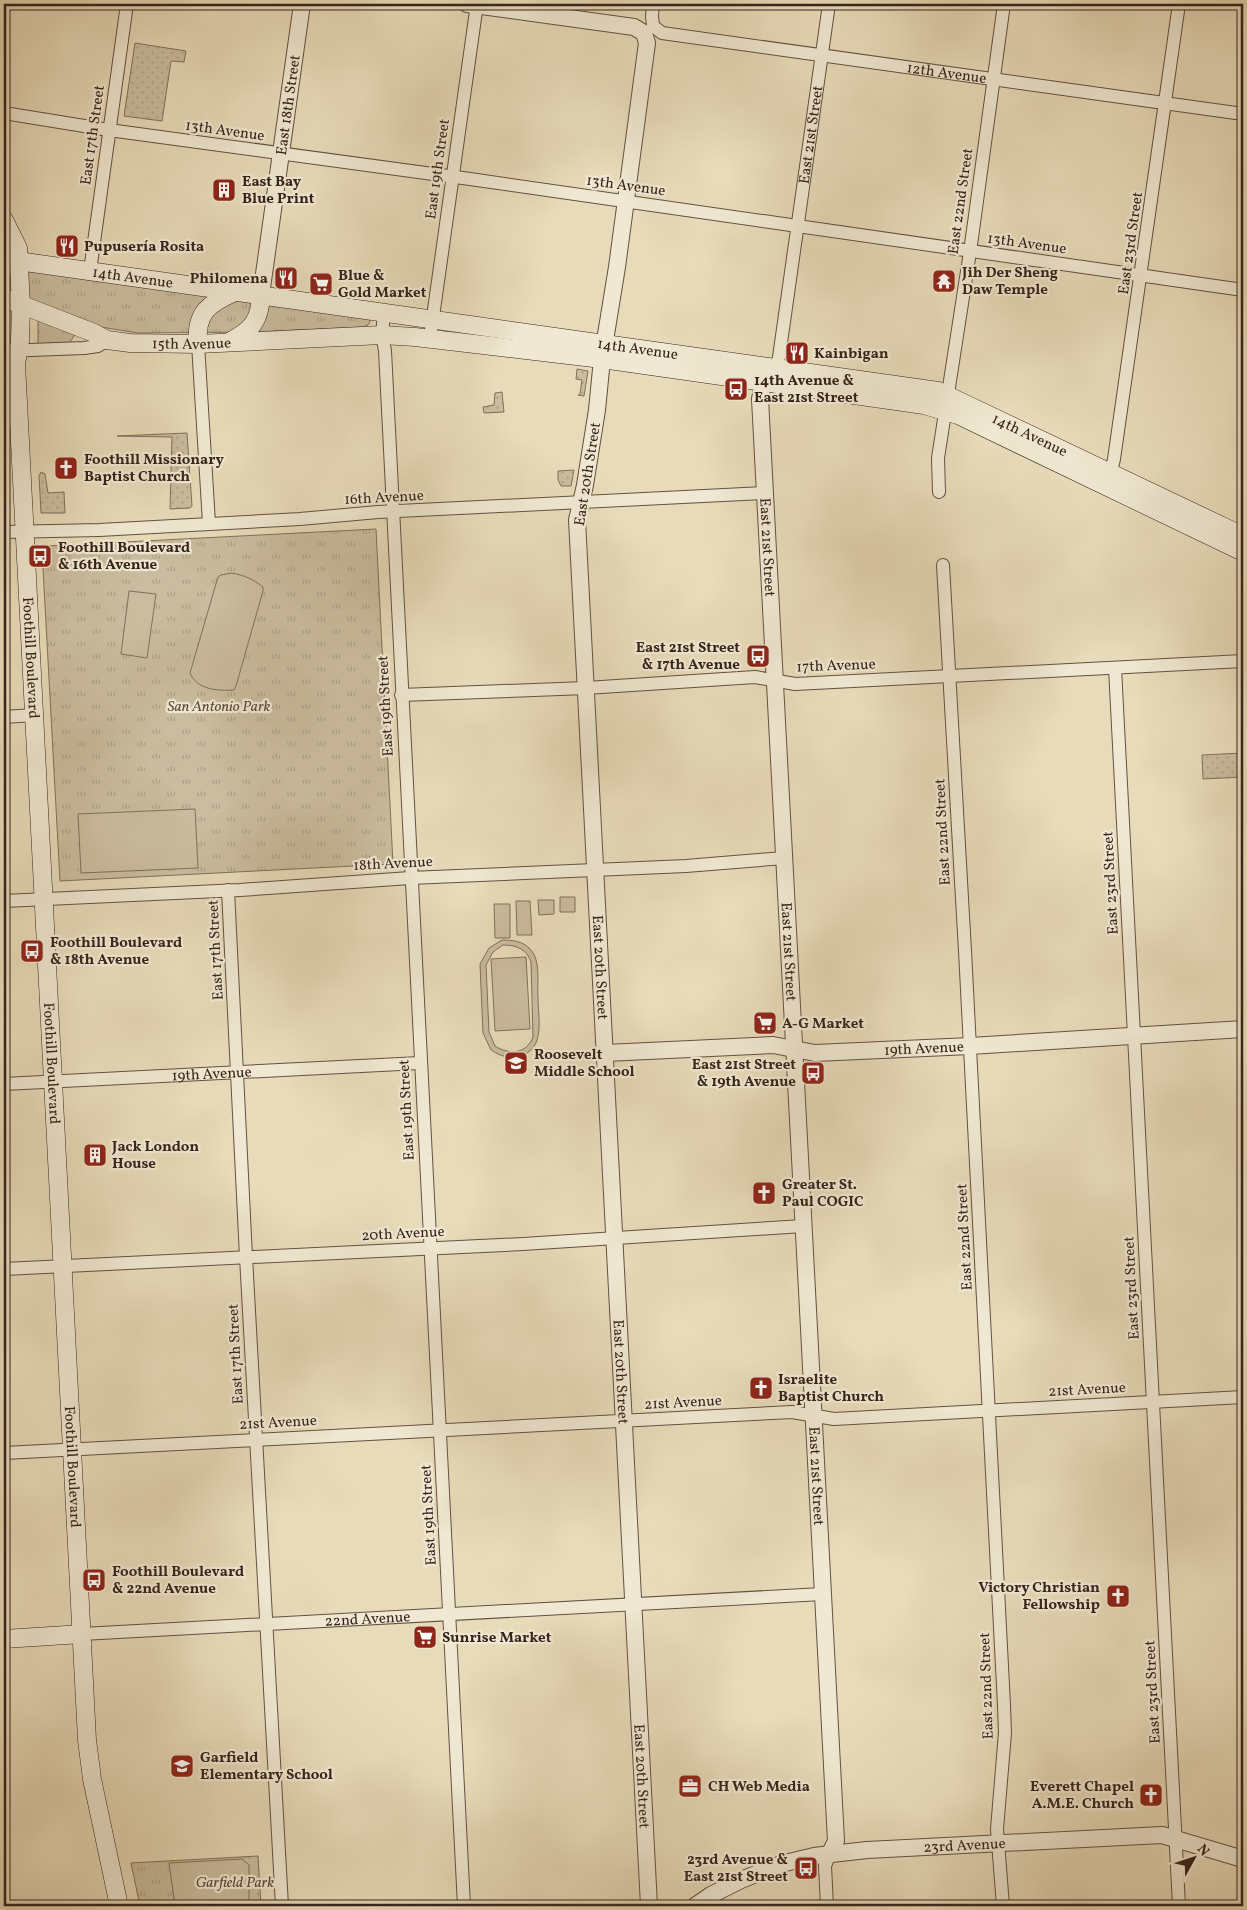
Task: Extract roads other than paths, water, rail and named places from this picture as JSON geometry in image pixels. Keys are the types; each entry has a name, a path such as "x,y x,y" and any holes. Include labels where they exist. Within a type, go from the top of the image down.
{"main road":[{"name":"Foothill Boulevard","path":"4,220 18,248 11,260 21,305 20,341 11,351 16,364 90,1768 119,1906"},
{"name":"14th Avenue","path":"11,260 384,312 766,382 924,405 947,403"},
{"path":"198,344 198,325 206,309 218,299 236,292"},
{"path":"226,343 245,332 258,318 261,295"},
{"path":"4,298 94,333 107,340"},
{"name":"14th Avenue","path":"382,335 603,351 776,368 932,390 947,403 1109,480 1243,536"},
{"name":"15th Avenue","path":"107,340 130,343 198,344 382,335"},
{"name":"14th Avenue","path":"1109,480 1243,552"},
{"name":"22nd Avenue","path":"4,1638 82,1634"}],"street":[{"name":"East 17th Street","path":"90,271 127,4"},
{"name":"East 18th Street","path":"261,295 302,4"},
{"name":"12th Avenue","path":"474,4 634,27 662,33 1243,114"},
{"name":"East 19th Street","path":"430,338 453,176 474,4"},
{"name":"East 20th Street","path":"649,1906 577,520 596,410 626,202 630,157 653,4"},
{"name":"East 21st Street","path":"827,1906 825,1866 836,1841 760,399 766,382 776,368 779,357 796,226 829,4"},
{"name":"East 22nd Street","path":"939,492 938,458 970,252 1004,4"},
{"name":"East 23rd Street","path":"1109,480 1142,274 1179,4"},
{"name":"13th Avenue","path":"4,113 110,130 453,176 1243,290"},
{"name":"East 19th Street","path":"384,312 382,335 385,350 410,878 464,1906"},
{"name":"15th Avenue","path":"11,351 98,346 107,340"},
{"path":"198,344 209,523"},
{"name":"16th Avenue","path":"4,532 100,530 392,512 766,493"},
{"name":"East 22nd Street","path":"944,565 1005,1733 997,1829 1003,1906"},
{"name":"17th Avenue","path":"401,695 586,688 755,677 795,684 1243,661"},
{"name":"East 23rd Street","path":"1115,668 1179,1906"},
{"path":"4,717 34,715"},
{"name":"18th Avenue","path":"4,901 228,890 410,878 686,866 784,858"},
{"name":"East 17th Street","path":"228,890 246,1257 282,1906"},
{"name":"19th Avenue","path":"606,1053 773,1045 815,1053 970,1046 1243,1029"},
{"name":"19th Avenue","path":"4,1084 420,1063"},
{"name":"20th Avenue","path":"4,1269 523,1244 803,1226"},
{"name":"21st Avenue","path":"4,1453 792,1412 834,1419 1243,1397"},
{"name":"22nd Avenue","path":"82,1634 822,1594"},
{"name":"23rd Avenue","path":"695,1906 711,1895 760,1872 781,1864 830,1853 1156,1835 1243,1859"}],"place":[{"name":"East Bay Blue Print","path":"224,190"},
{"name":"Pupusería Rosita","path":"67,246"},
{"name":"Philomena","path":"286,278"},
{"name":"Jih Der Sheng Daw Temple","path":"944,281"},
{"name":"Blue & Gold Market","path":"321,284"},
{"name":"Kainbigan","path":"797,353"},
{"name":"14th Avenue & East 21st Street","path":"736,389"},
{"name":"Foothill Missionary Baptist Church","path":"66,468"},
{"name":"Foothill Boulevard & 16th Avenue","path":"40,556"},
{"name":"East 21st Street & 17th Avenue","path":"758,656"},
{"name":"Foothill Boulevard & 18th Avenue","path":"32,951"},
{"name":"A-G Market","path":"765,1023"},
{"name":"Roosevelt Middle School","path":"516,1063"},
{"name":"East 21st Street & 19th Avenue","path":"813,1073"},
{"name":"Jack London House","path":"95,1155"},
{"name":"Greater St. Paul COGIC","path":"764,1193"},
{"name":"Israelite Baptist Church","path":"761,1388"},
{"name":"Foothill Boulevard & 22nd Avenue","path":"94,1580"},
{"name":"Victory Christian Fellowship","path":"1118,1596"},
{"name":"Sunrise Market","path":"425,1637"},
{"name":"Garfield Elementary School","path":"182,1766"},
{"name":"CH Web Media","path":"690,1786"},
{"name":"Everett Chapel A.M.E. Church","path":"1151,1795"},
{"name":"23rd Avenue & East 21st Street","path":"806,1868"}],"park label":[{"name":"San Antonio Park","path":"219,706"},
{"name":"Garfield Park","path":"235,1882"}]}
